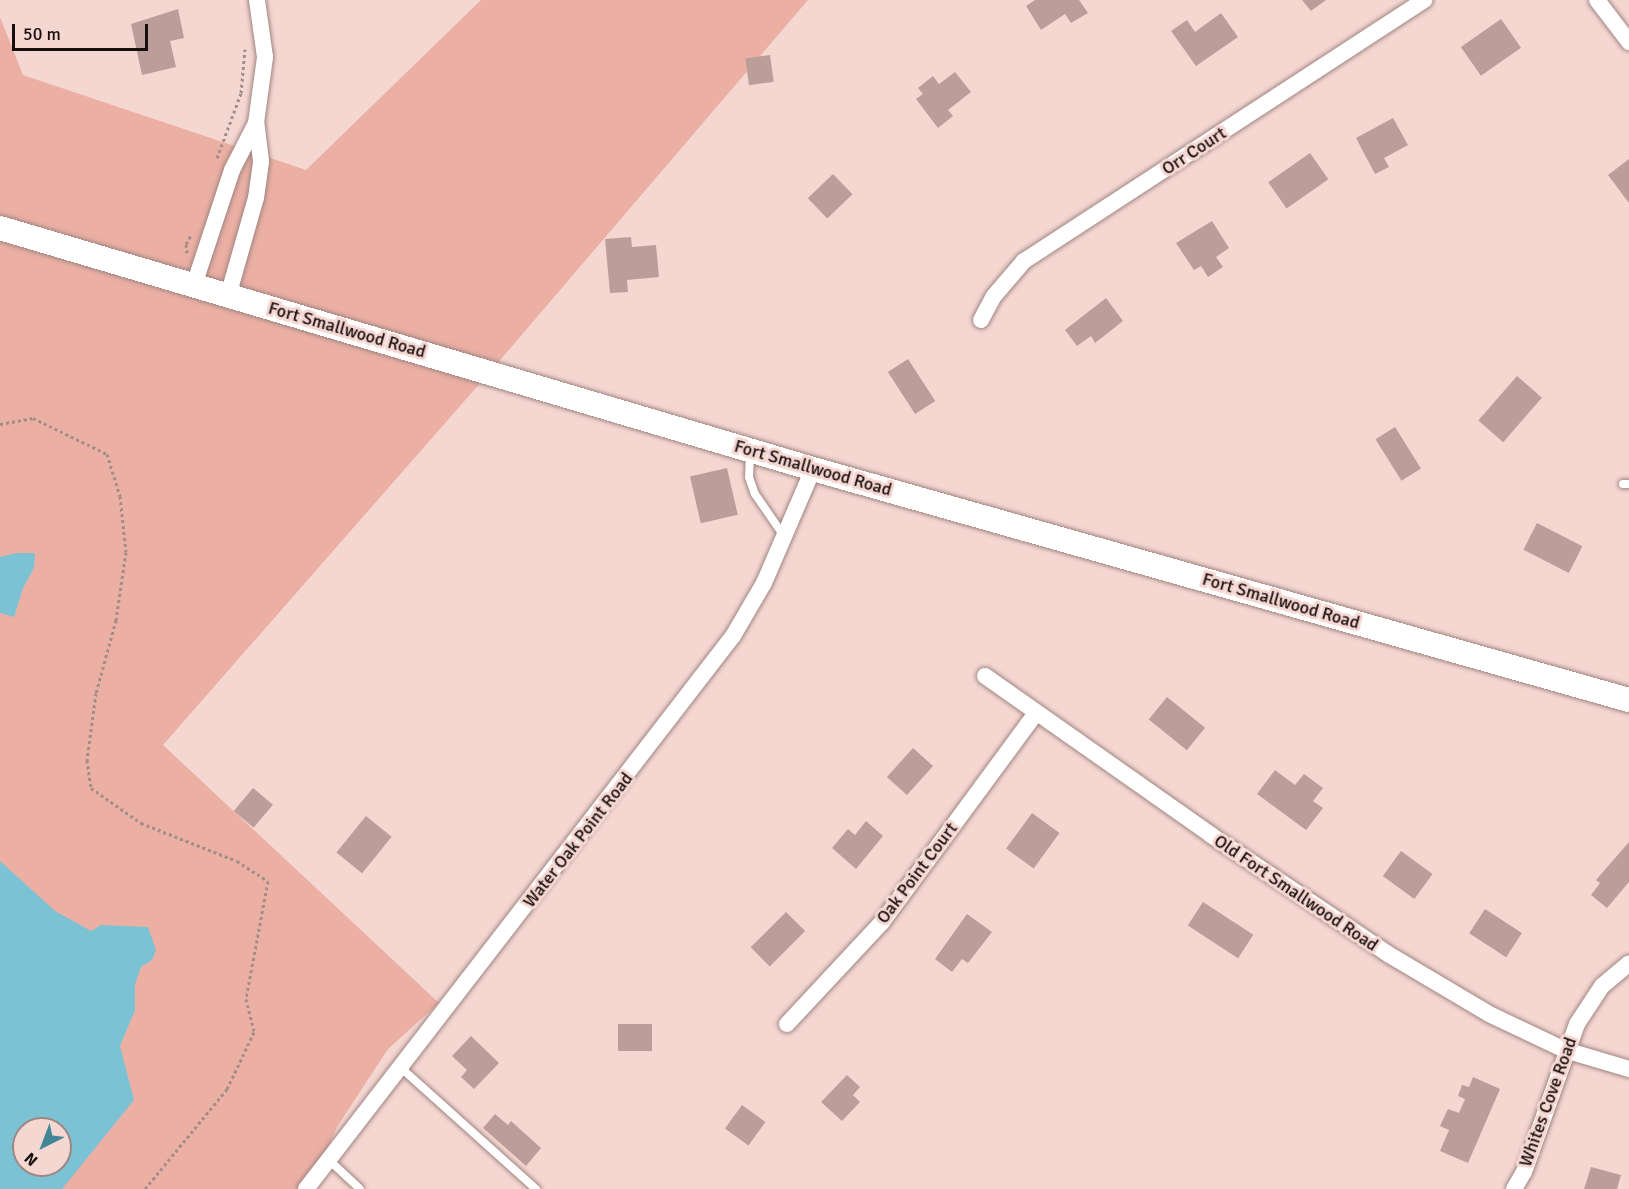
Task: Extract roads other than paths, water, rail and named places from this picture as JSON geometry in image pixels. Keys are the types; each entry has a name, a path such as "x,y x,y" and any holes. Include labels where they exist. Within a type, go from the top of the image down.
{"main road":[{"name":"Fort Smallwood Road","path":"0,228 813,469 1629,700"}],"street":[{"path":"228,296 256,198 261,161 256,123 265,57 257,0"},
{"name":"Orr Court","path":"981,320 994,296 1024,261 1425,0"},
{"path":"1597,0 1629,42"},
{"path":"194,285 232,170 256,123"},
{"name":"Water Oak Point Road","path":"306,1189 700,681 764,583 813,469"},
{"name":"Old Fort Smallwood Road","path":"986,676 1036,713 1388,954 1490,1014 1565,1050 1629,1069"},
{"name":"Oak Point Court","path":"787,1024 882,922 1036,713"},
{"name":"Whites Cove Road","path":"1514,1189 1543,1121 1565,1050 1589,1003 1629,963"}],"lane":[{"path":"750,449 749,477 755,494 784,536"},
{"path":"400,1068 536,1189"},
{"path":"329,1160 360,1189"}],"water":[{"path":"16,553 35,553 34,568 23,588 14,617 0,613 0,557"},
{"path":"0,861 55,911 91,931 101,925 148,927 156,950 152,960 141,967 135,984 135,1010 120,1046 134,1100 72,1177 72,1117 12,1117 12,1177 72,1177 62,1189 0,1189"}]}
